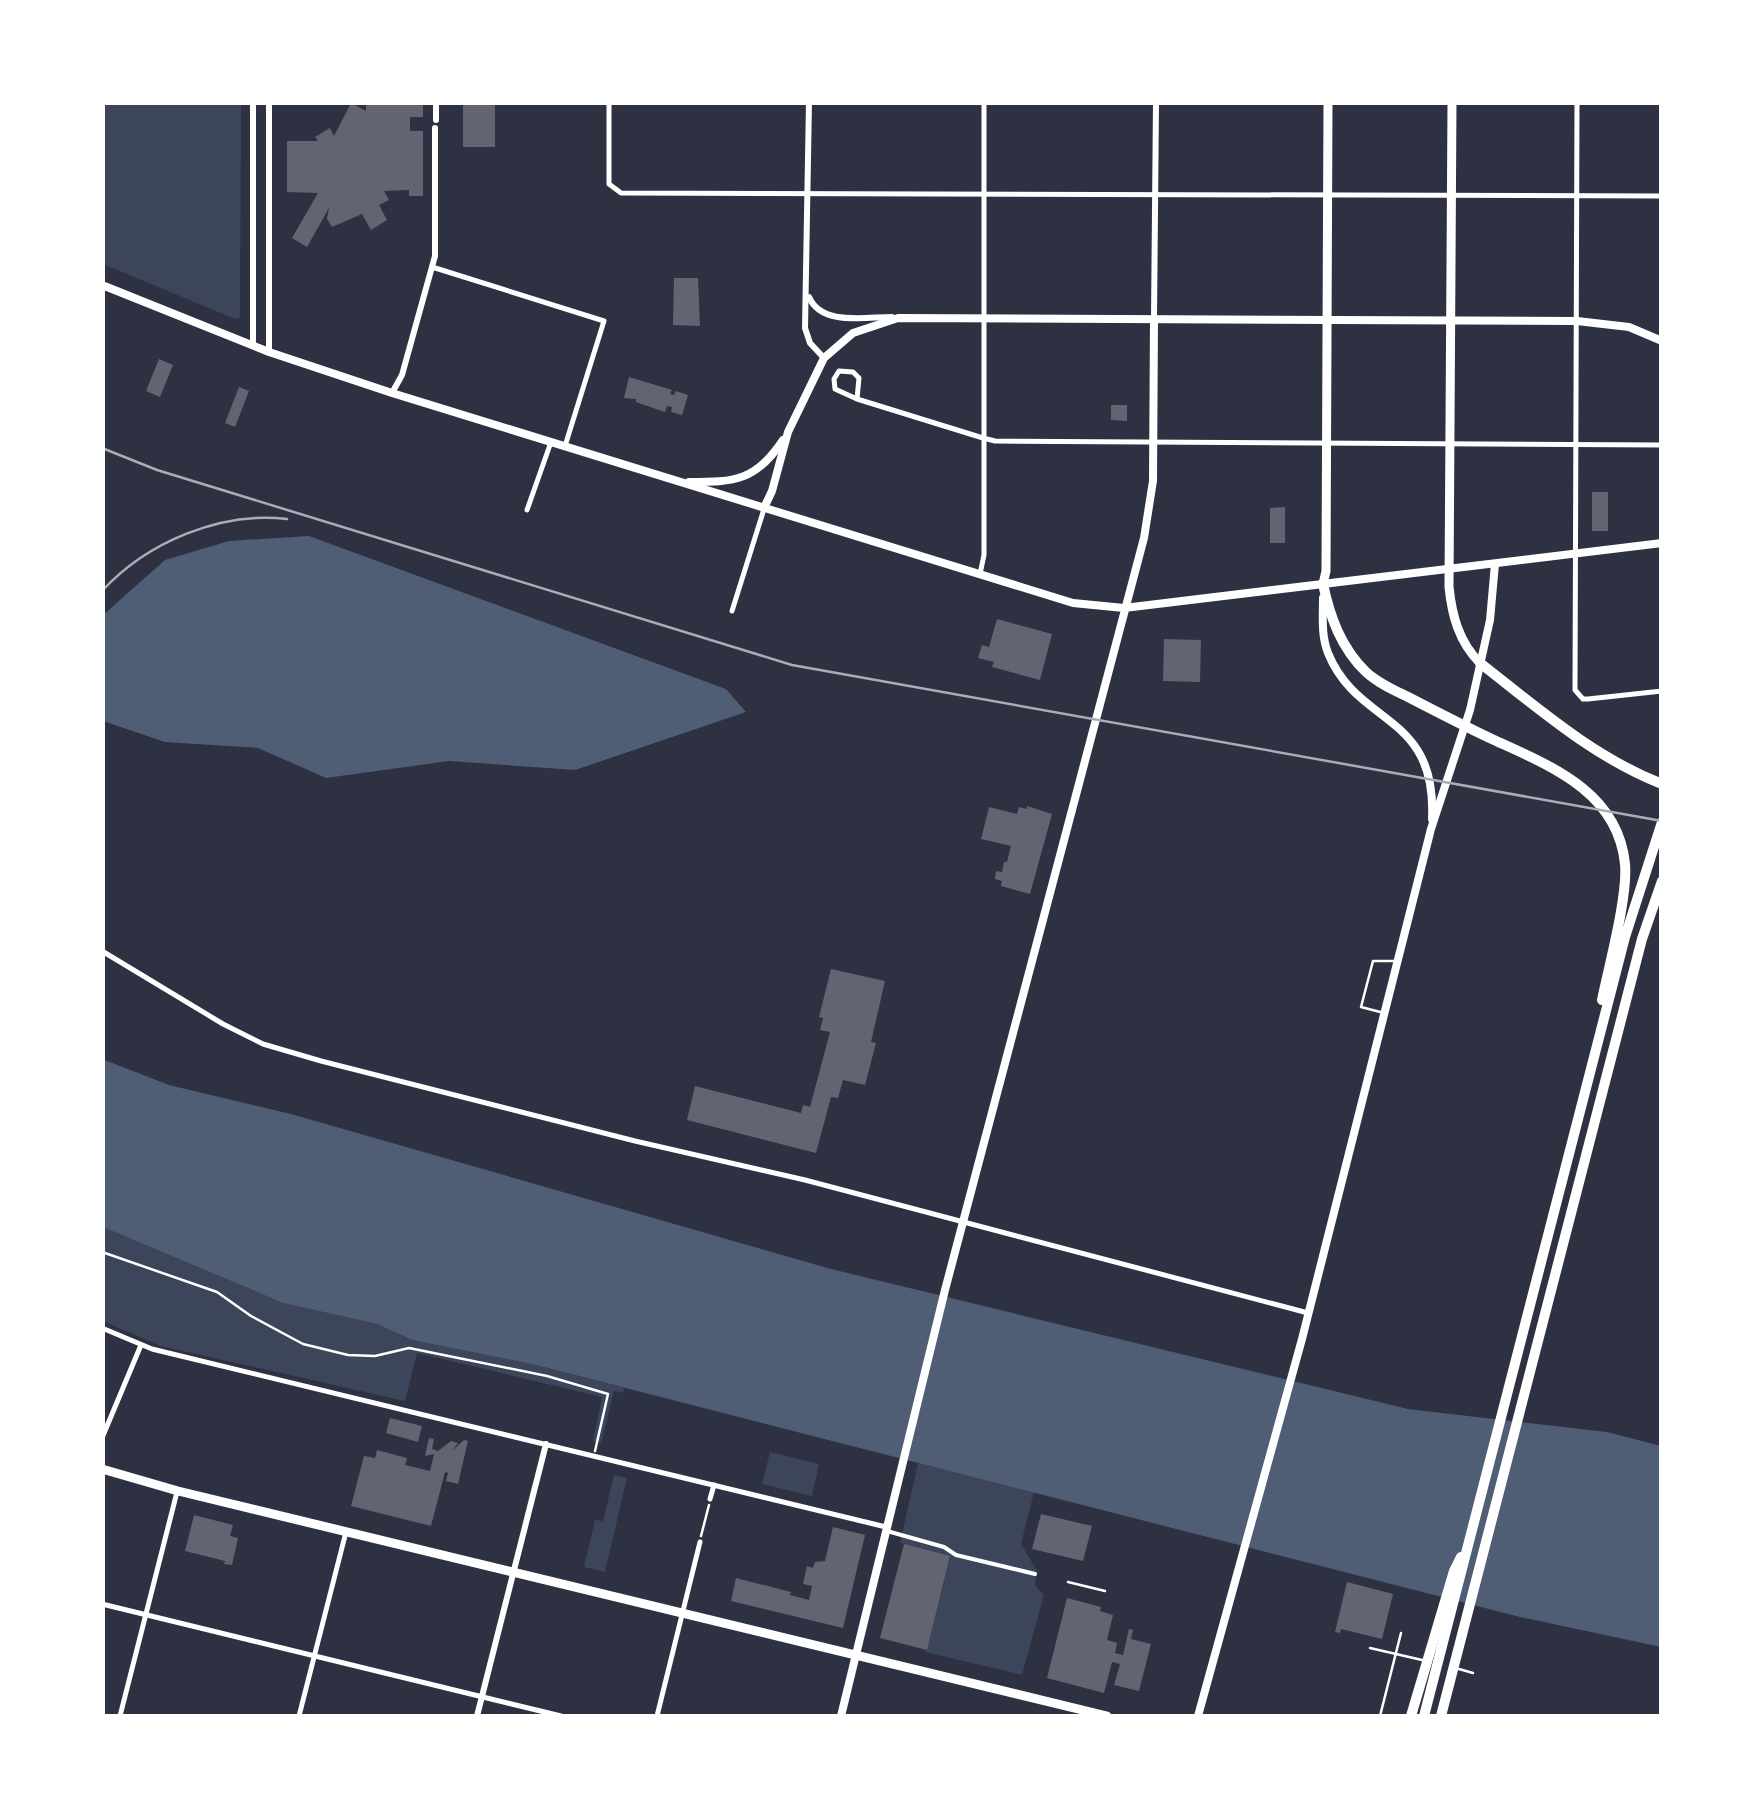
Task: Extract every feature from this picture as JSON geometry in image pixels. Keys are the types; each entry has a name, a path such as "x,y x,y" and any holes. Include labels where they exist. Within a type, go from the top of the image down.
{"highway":[{"path":"1324,584 1338,633 1366,672 1574,779 1597,801 1616,832 1625,864 1624,885 1584,1097"},
{"path":"1480,663 1580,740 1620,765 1662,784"},
{"path":"1424,1716 1625,937 1662,822"},
{"path":"1441,1716 1637,958 1662,881"},
{"path":"1410,1716 1454,1571 1468,1544"}],"main road":[{"path":"1328,102 1323,630 1337,670 1412,740 1424,758 1433,796 1431,829"},
{"path":"1452,102 1449,569 1456,624 1469,652 1480,663"},
{"path":"102,285 269,352 1073,603 1124,608 1662,543"},
{"path":"680,482 729,482 757,472 788,432 824,358 853,333 898,318 1576,321 1630,327 1662,341"},
{"path":"841,1716 946,1290 1150,511 1154,318"},
{"path":"764,508 788,432"},
{"path":"1198,1716 1302,1339 1431,829 1470,710 1490,620 1495,564"},
{"path":"102,1469 178,1491 1107,1716"}],"street":[{"path":"252,346 253,102"},
{"path":"269,102 269,352"},
{"path":"392,392 402,375 432,267 436,236 436,102"},
{"path":"609,102 609,184 621,192 1662,196"},
{"path":"809,102 805,328 810,343 824,358"},
{"path":"980,574 984,555 984,102"},
{"path":"1154,318 1156,102"},
{"path":"1577,102 1574,680 1579,696 1588,699 1662,691"},
{"path":"432,267 604,321 565,446"},
{"path":"808,296 812,306 825,316 898,318"},
{"path":"857,399 858,378 853,372 838,371 834,379 836,389 857,399 995,441 1662,445"},
{"path":"527,510 551,442"},
{"path":"732,611 764,508"},
{"path":"102,951 222,1024 263,1044 640,1142 805,1180 1308,1313"},
{"path":"102,1328 140,1345 886,1529 956,1555 1035,1574"},
{"path":"102,1438 140,1345"},
{"path":"477,1716 546,1444"},
{"path":"710,1499 714,1486"},
{"path":"120,1716 178,1491"},
{"path":"299,1716 346,1532"},
{"path":"656,1716 700,1542"},
{"path":"102,1604 562,1716"}],"lane":[{"path":"1384,1013 1362,1007 1373,961 1396,961"},
{"path":"1068,1582 1105,1591"},
{"path":"1380,1716 1401,1633"},
{"path":"1370,1648 1474,1673"}],"path":[{"path":"102,1252 217,1292 303,1344 348,1355 375,1356 408,1348 518,1370 608,1394 594,1456"},
{"path":"700,1542 710,1499"}],"shaded area":[{"path":"102,103 241,103 240,318 103,264"},
{"path":"309,536 726,689 746,712 575,770 449,761 326,778 258,748 165,742 103,721 103,615 165,560 229,541"},
{"path":"102,1059 169,1085 291,1114 831,1269 1408,1409 1607,1432 1661,1446 1661,1647 1520,1617 536,1365 412,1340 377,1324 283,1303 103,1227"},
{"path":"103,1227 283,1303 377,1324 412,1340 624,1388 623,1393 614,1391 601,1443 593,1441 602,1397 417,1353 405,1401 160,1346 103,1321"},
{"path":"770,1452 819,1464 812,1496 762,1484"},
{"path":"918,1463 1034,1492 1021,1544 1037,1571 1035,1585 1044,1595 1022,1675 926,1652 950,1557 900,1543"},
{"path":"614,1475 627,1478 605,1572 584,1567 595,1520 603,1521"}],"building":[{"path":"366,102 423,102 423,117 410,117 410,131 423,131 423,196 409,196 409,190 384,191 389,200 379,205 387,220 371,230 362,214 332,227 327,219 329,208 307,247 292,238 318,193 287,192 287,141 318,141 315,137 330,128 334,136 351,103 366,111"},
{"path":"463,102 495,102 495,147 463,147"},
{"path":"674,278 698,278 700,326 673,325"},
{"path":"159,359 173,365 160,397 146,391"},
{"path":"629,377 672,390 670,394 676,391 688,395 682,415 671,412 672,407 667,406 665,412 624,398"},
{"path":"239,387 249,391 235,427 225,423"},
{"path":"1111,405 1127,405 1127,421 1111,420"},
{"path":"1592,492 1608,492 1608,531 1592,531"},
{"path":"1285,507 1285,543 1270,543 1270,508"},
{"path":"997,619 1052,634 1040,680 992,667 994,662 978,658 982,645 989,647"},
{"path":"1164,639 1201,640 1200,682 1163,681"},
{"path":"989,807 1017,814 1019,807 1052,814 1030,894 1001,886 1002,881 995,879 996,871 1002,872 1007,862 1011,846 981,839"},
{"path":"831,969 885,981 865,1085 843,1080 838,1098 831,1097 816,1153 687,1120 695,1086 801,1113 803,1105 810,1107 830,1032 820,1030 823,1018 819,1017"},
{"path":"390,1418 422,1426 418,1442 386,1433"},
{"path":"429,1438 434,1439 432,1449 438,1451 451,1441 458,1443 452,1451 468,1441 458,1484 446,1481 445,1472 431,1526 351,1506 364,1456 375,1458 377,1450 407,1458 405,1465 430,1471 434,1454 425,1456"},
{"path":"1041,1514 1092,1526 1083,1561 1032,1549"},
{"path":"194,1515 233,1525 230,1536 238,1538 232,1565 185,1551"},
{"path":"833,1527 865,1535 843,1628 731,1601 736,1578 809,1600 812,1586 803,1584 807,1566 813,1568 815,1562 825,1561"},
{"path":"904,1544 950,1556 927,1650 880,1638"},
{"path":"1347,1582 1393,1594 1382,1639 1341,1629 1340,1633 1335,1632"},
{"path":"1067,1598 1101,1607 1100,1611 1113,1615 1107,1640 1117,1643 1115,1653 1123,1655 1129,1629 1133,1630 1131,1639 1151,1644 1139,1691 1114,1685 1120,1664 1112,1662 1104,1693 1047,1678"}],"railway":[{"path":"102,448 157,470 792,665 1662,821"},
{"path":"102,591 141,558 187,534 237,520 287,519"}]}
